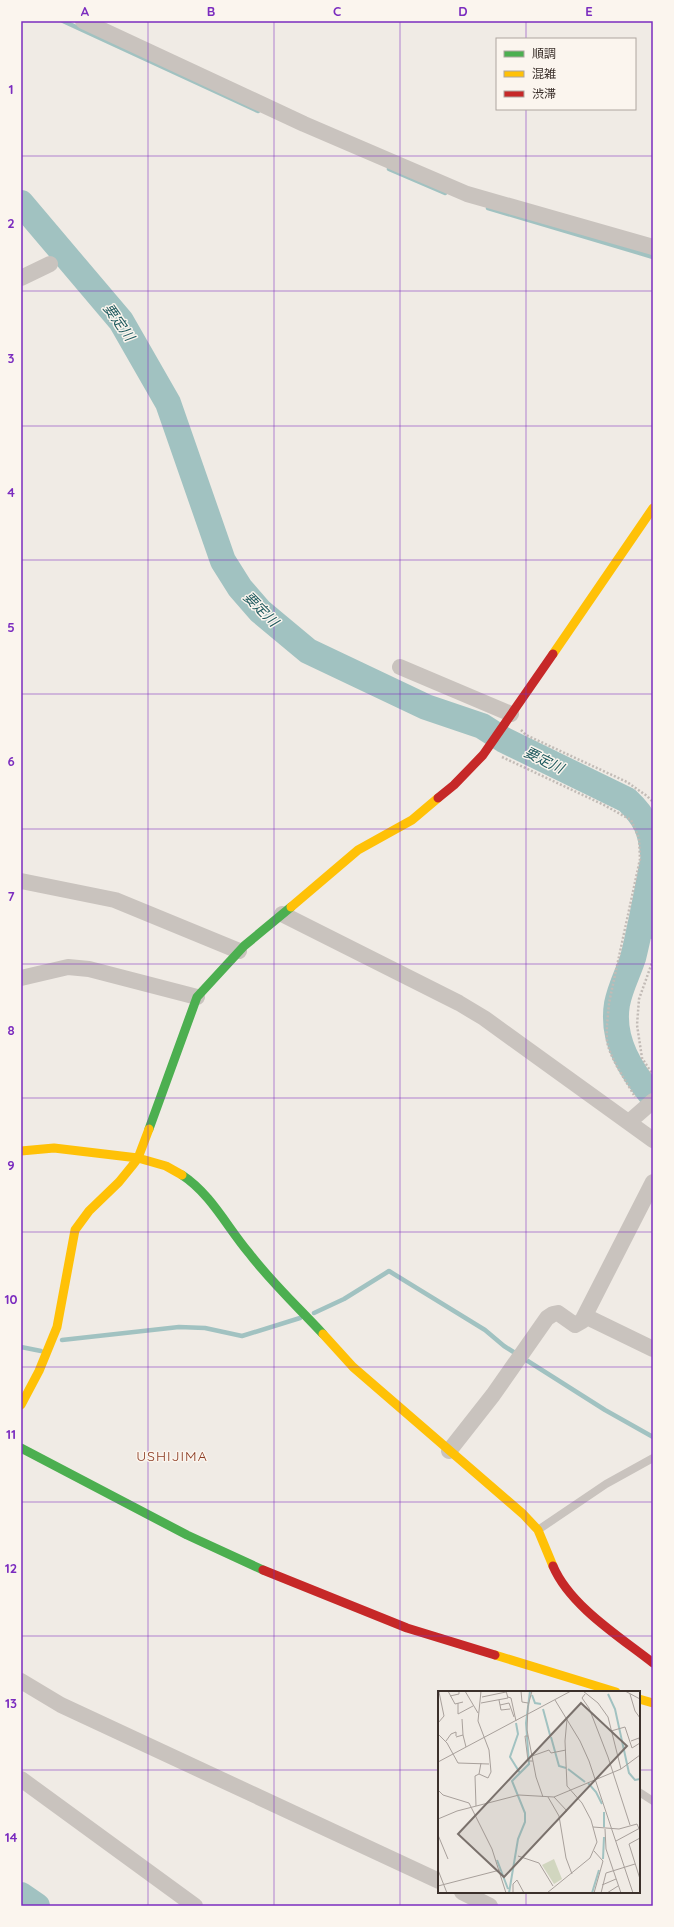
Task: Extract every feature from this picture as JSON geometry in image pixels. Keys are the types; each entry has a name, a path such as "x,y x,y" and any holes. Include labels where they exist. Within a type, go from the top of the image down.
{"street":[{"path":"86,22 304,124 467,194 653,247"},
{"path":"21,278 50,264"},
{"path":"21,1405 45,1359 57,1327 73,1238 77,1226 86,1214 125,1176 138,1158 197,997 239,950 358,850 412,820 454,785 483,754 653,508"},
{"path":"400,667 507,720"},
{"path":"21,881 115,900 239,950"},
{"path":"282,914 459,1003 484,1018 653,1140"},
{"path":"21,978 68,967 89,970 197,997"},
{"path":"628,1122 647,1106"},
{"path":"21,1151 54,1148 138,1158 174,1169 199,1188 249,1254 353,1367 523,1514 538,1530 556,1573 571,1595 603,1624 653,1663"},
{"path":"449,1451 547,1318 553,1314 560,1314 575,1325 580,1324 653,1182"},
{"path":"585,1316 653,1349"},
{"path":"21,1448 187,1535 280,1578 406,1628 613,1691"},
{"path":"21,1681 61,1705 438,1881"},
{"path":"640,1699 653,1703"},
{"path":"21,1778 195,1906"},
{"path":"464,1893 490,1906"}],"lane":[{"path":"538,1530 606,1484 653,1458"},
{"path":"640,1793 653,1801"}],"path":[{"path":"507,720 526,735 627,782 653,802"},
{"path":"483,754 497,755 604,805 631,820 639,838 640,859 609,1003 608,1042 615,1062 647,1106"},
{"path":"653,960 639,999 636,1025 642,1058 653,1075"}],"waterway":[{"path":"63,21 258,111"},
{"path":"389,169 445,193"},
{"name":"要定川","path":"21,203 121,321 168,403 223,561 240,588 260,611 308,651 426,707 482,726 504,740 627,800 643,818 646,824 651,838 653,854"},
{"path":"488,208 653,257"},
{"name":"要定川","path":"653,860 636,946 618,998 616,1017 617,1030 624,1054 637,1077 653,1097"},
{"path":"638,933 653,937"},
{"path":"314,1313 344,1299 389,1271 485,1330 504,1346 605,1410 653,1437"},
{"path":"62,1340 179,1327 205,1328 242,1336 300,1318"},
{"path":"21,1347 41,1351"},
{"path":"21,1895 37,1906"}],"traffic: fast":[{"path":"149,1129 197,997 244,946 291,907"},
{"path":"182,1175 210,1201 257,1264 323,1334"},
{"path":"21,1448 187,1535 263,1570"}],"traffic: slow":[{"path":"553,654 653,508"},
{"path":"291,907 358,850 412,820 438,798"},
{"path":"21,1405 39,1371 57,1327 75,1230 89,1211 119,1182 138,1158 149,1129"},
{"path":"21,1151 54,1148 138,1158 166,1166 182,1175"},
{"path":"323,1334 353,1367 523,1514 538,1530 553,1566"},
{"path":"495,1655 613,1691"},
{"path":"640,1699 653,1703"}],"traffic: jam":[{"path":"438,798 454,785 483,755 553,654"},
{"path":"553,1566 561,1581 583,1607 597,1620 653,1663"},
{"path":"263,1570 407,1628 495,1655"}],"district":[{"name":"USHIJIMA","path":"172,1456"}]}
